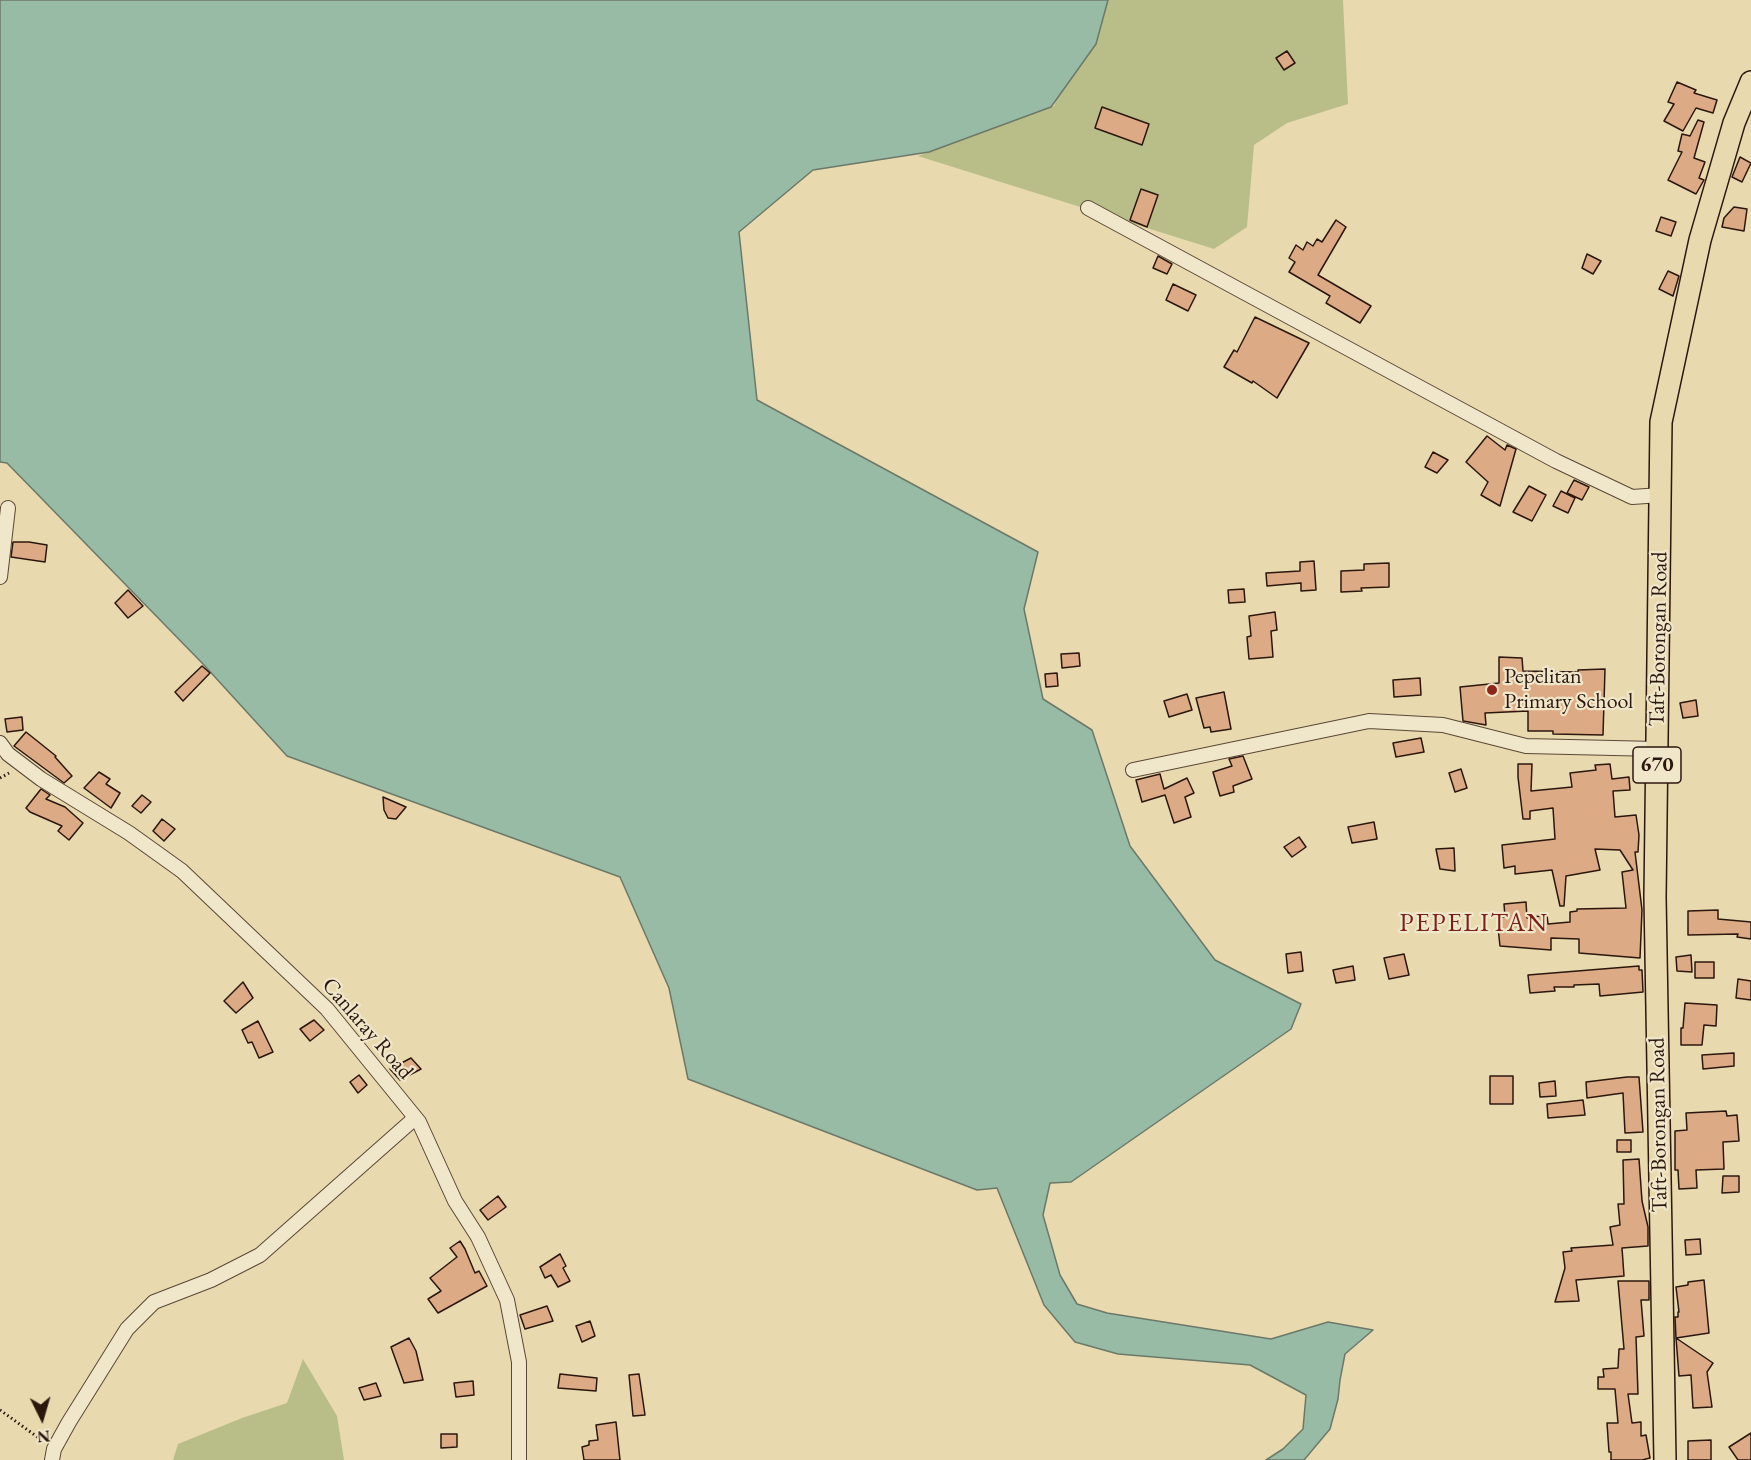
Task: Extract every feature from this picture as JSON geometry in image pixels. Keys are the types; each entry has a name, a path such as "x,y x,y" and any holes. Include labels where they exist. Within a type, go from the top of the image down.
{"main road":[{"name":"Taft-Borongan Road","path":"1665,1460 1655,897 1661,422 1700,240 1734,123 1751,82"}],"street":[{"path":"1088,208 1556,461 1632,497 1661,495"},
{"path":"0,577 8,508"},
{"path":"1133,770 1369,721 1443,725 1526,746 1657,749"},
{"name":"Canlaray Road","path":"0,744 8,754 41,779 129,833 182,871 327,1009 415,1118 455,1201 478,1237 507,1300 519,1362 519,1460"},
{"path":"53,1455 127,1329 154,1302 211,1280 260,1255 415,1118"}],"path":[{"path":"0,1410 53,1455"}],"shaded area":[{"path":"0,0 1108,0 1096,44 1051,107 929,152 813,170 739,232 757,400 1038,552 1024,609 1043,699 1092,730 1130,846 1215,960 1301,1004 1291,1029 1071,1182 1050,1183 1043,1215 1060,1275 1077,1304 1107,1313 1271,1339 1328,1322 1373,1330 1345,1354 1338,1399 1330,1429 1304,1460 1266,1460 1283,1449 1303,1429 1306,1395 1250,1365 1118,1354 1075,1342 1044,1305 997,1188 977,1190 688,1079 669,988 620,877 287,756 204,665 7,463 0,462"},
{"path":"1101,0 1343,0 1348,104 1287,123 1254,145 1247,227 1214,249 918,156 1054,106"},
{"path":"303,1359 337,1416 344,1460 173,1460 178,1444 242,1418 287,1403"}],"building":[{"path":"1287,51 1295,63 1284,70 1276,58"},
{"path":"1677,82 1696,90 1694,93 1717,100 1713,113 1696,108 1683,131 1664,121 1674,104 1668,102"},
{"path":"1102,107 1149,124 1142,145 1095,128"},
{"path":"1698,120 1704,122 1694,158 1705,162 1699,178 1704,180 1696,194 1668,180 1682,152 1678,151 1682,134 1690,136"},
{"path":"1740,157 1751,163 1742,182 1732,177"},
{"path":"1141,189 1158,195 1147,227 1130,220"},
{"path":"1734,207 1747,209 1744,231 1722,227 1724,218"},
{"path":"1661,217 1676,222 1671,236 1656,231"},
{"path":"1336,220 1346,227 1318,275 1371,306 1360,323 1326,303 1330,296 1289,272 1295,262 1289,258 1296,245 1303,250 1307,242 1313,246 1317,239 1322,242"},
{"path":"1587,254 1601,261 1593,274 1582,268"},
{"path":"1158,256 1172,264 1167,274 1153,268"},
{"path":"1668,271 1679,276 1673,296 1659,289"},
{"path":"1173,284 1196,295 1188,311 1166,300"},
{"path":"1255,317 1309,343 1277,398 1253,381 1252,383 1224,367 1234,350 1237,352"},
{"path":"1487,436 1505,450 1507,445 1516,449 1500,506 1481,495 1488,482 1466,462"},
{"path":"1433,452 1448,460 1437,473 1425,467"},
{"path":"1574,480 1589,487 1582,500 1567,493"},
{"path":"1529,486 1546,495 1532,521 1513,512"},
{"path":"1561,491 1575,498 1568,513 1553,506"},
{"path":"13,542 47,545 45,562 11,557"},
{"path":"1314,561 1316,590 1301,591 1301,583 1267,586 1266,573 1300,571 1300,562"},
{"path":"1389,563 1389,587 1361,588 1362,591 1341,592 1341,571 1364,570 1364,564"},
{"path":"1244,589 1245,602 1229,603 1228,590"},
{"path":"128,590 143,606 128,618 115,603"},
{"path":"1275,612 1277,630 1271,631 1273,657 1249,659 1247,637 1251,636 1249,616"},
{"path":"1079,653 1080,666 1062,668 1061,654"},
{"path":"1499,657 1522,658 1523,671 1578,672 1578,670 1605,669 1603,735 1528,731 1528,711 1485,713 1486,725 1463,721 1460,687 1499,683"},
{"path":"202,666 210,673 183,701 175,692"},
{"path":"1057,673 1058,686 1046,687 1045,674"},
{"path":"1420,678 1421,695 1394,697 1393,680"},
{"path":"1224,692 1231,729 1211,732 1210,727 1204,728 1196,698"},
{"path":"1187,694 1192,710 1169,717 1164,701"},
{"path":"1696,700 1698,716 1683,718 1680,703"},
{"path":"22,717 23,730 7,732 5,719"},
{"path":"26,732 56,756 72,776 64,783 14,746"},
{"path":"1421,738 1424,752 1396,757 1393,743"},
{"path":"1243,756 1252,779 1233,786 1234,792 1220,796 1213,772 1232,766 1229,759"},
{"path":"1518,764 1532,764 1531,791 1572,787 1570,773 1596,770 1595,765 1610,764 1612,779 1629,777 1630,790 1613,791 1615,817 1636,815 1639,835 1638,852 1635,852 1642,910 1640,958 1579,953 1579,939 1551,938 1551,950 1500,946 1497,918 1505,917 1504,904 1526,902 1527,918 1547,915 1548,924 1570,922 1570,912 1577,911 1577,909 1626,908 1622,872 1633,870 1620,850 1595,849 1600,870 1566,876 1564,906 1560,906 1552,870 1515,874 1515,866 1504,868 1502,845 1555,839 1553,808 1530,811 1530,819 1523,819"},
{"path":"1461,769 1467,788 1455,792 1449,773"},
{"path":"99,772 110,779 106,784 120,793 111,808 84,788"},
{"path":"1160,774 1164,789 1187,778 1194,793 1185,797 1191,817 1174,823 1165,795 1142,802 1136,780"},
{"path":"41,789 50,795 46,799 65,807 83,823 69,840 58,831 62,826 26,808"},
{"path":"142,795 151,802 141,813 132,806"},
{"path":"383,797 406,807 396,819 388,818 384,810"},
{"path":"162,819 175,829 164,841 153,831"},
{"path":"1374,822 1377,839 1352,843 1348,827"},
{"path":"1299,837 1306,847 1292,857 1284,847"},
{"path":"1454,848 1455,871 1440,869 1436,849"},
{"path":"1718,910 1718,919 1751,922 1751,939 1737,937 1738,934 1688,935 1688,911"},
{"path":"1301,952 1303,971 1288,973 1286,954"},
{"path":"1404,954 1409,975 1389,979 1384,958"},
{"path":"1691,955 1692,972 1677,971 1676,957"},
{"path":"1695,962 1714,962 1714,978 1695,978"},
{"path":"1353,966 1355,980 1336,983 1333,970"},
{"path":"1639,966 1639,970 1642,970 1643,992 1600,996 1599,984 1554,987 1555,991 1530,993 1528,975"},
{"path":"1738,979 1751,981 1751,1000 1736,998"},
{"path":"243,982 253,998 236,1013 224,1001"},
{"path":"1685,1003 1717,1005 1716,1026 1704,1025 1702,1045 1681,1045"},
{"path":"314,1020 324,1030 310,1041 300,1029"},
{"path":"258,1021 273,1052 259,1058 252,1042 248,1043 242,1030"},
{"path":"1734,1053 1734,1066 1703,1069 1702,1055"},
{"path":"411,1058 421,1069 400,1080 390,1069"},
{"path":"359,1075 367,1085 358,1093 350,1082"},
{"path":"1490,1076 1513,1076 1513,1104 1490,1104"},
{"path":"1639,1077 1643,1132 1625,1133 1623,1093 1587,1098 1586,1082"},
{"path":"1555,1081 1556,1096 1540,1097 1539,1083"},
{"path":"1583,1100 1585,1115 1548,1118 1547,1104"},
{"path":"1726,1111 1727,1116 1737,1115 1739,1141 1723,1142 1724,1169 1696,1170 1697,1188 1679,1189 1678,1170 1675,1170 1675,1131 1687,1130 1686,1113"},
{"path":"1617,1140 1631,1140 1631,1152 1617,1152"},
{"path":"1639,1159 1642,1201 1648,1227 1648,1246 1622,1248 1624,1276 1576,1280 1579,1301 1555,1302 1565,1268 1563,1252 1572,1251 1571,1248 1613,1245 1610,1227 1620,1225 1618,1204 1624,1204 1623,1160"},
{"path":"1723,1176 1739,1176 1739,1192 1722,1193"},
{"path":"498,1196 506,1207 488,1220 480,1210"},
{"path":"1700,1239 1701,1254 1686,1255 1685,1240"},
{"path":"460,1241 475,1273 479,1271 487,1286 438,1313 428,1299 441,1291 430,1278 457,1257 450,1248"},
{"path":"560,1254 566,1266 563,1268 570,1281 558,1287 551,1275 545,1278 540,1267"},
{"path":"1704,1280 1709,1333 1676,1338 1675,1317 1678,1317 1679,1312 1676,1287 1688,1285 1688,1282"},
{"path":"1618,1281 1649,1281 1649,1300 1641,1300 1644,1336 1636,1337 1638,1394 1628,1394 1632,1423 1641,1422 1641,1436 1646,1435 1650,1458 1642,1460 1611,1460 1607,1423 1618,1423 1615,1389 1598,1389 1598,1377 1604,1377 1603,1369 1618,1368 1619,1349 1624,1349"},
{"path":"547,1306 553,1321 525,1329 520,1315"},
{"path":"590,1321 595,1336 582,1342 576,1326"},
{"path":"409,1338 416,1351 423,1380 404,1383 391,1347"},
{"path":"1676,1338 1713,1363 1707,1372 1712,1407 1693,1408 1691,1375 1679,1376"},
{"path":"560,1374 597,1378 596,1391 558,1388"},
{"path":"639,1374 645,1415 633,1416 629,1375"},
{"path":"473,1381 474,1395 456,1397 454,1383"},
{"path":"376,1383 381,1396 364,1400 359,1388"},
{"path":"616,1422 620,1460 584,1460 582,1447 589,1445 589,1441 598,1440 596,1425"},
{"path":"1751,1433 1751,1460 1738,1460 1729,1447"},
{"path":"441,1434 457,1434 457,1447 441,1448"},
{"path":"1711,1440 1711,1460 1688,1460 1688,1441"}],"place":[{"name":"Pepelitan Primary School","path":"1492,690"}],"district":[{"name":"PEPELITAN","path":"1474,924"}]}
